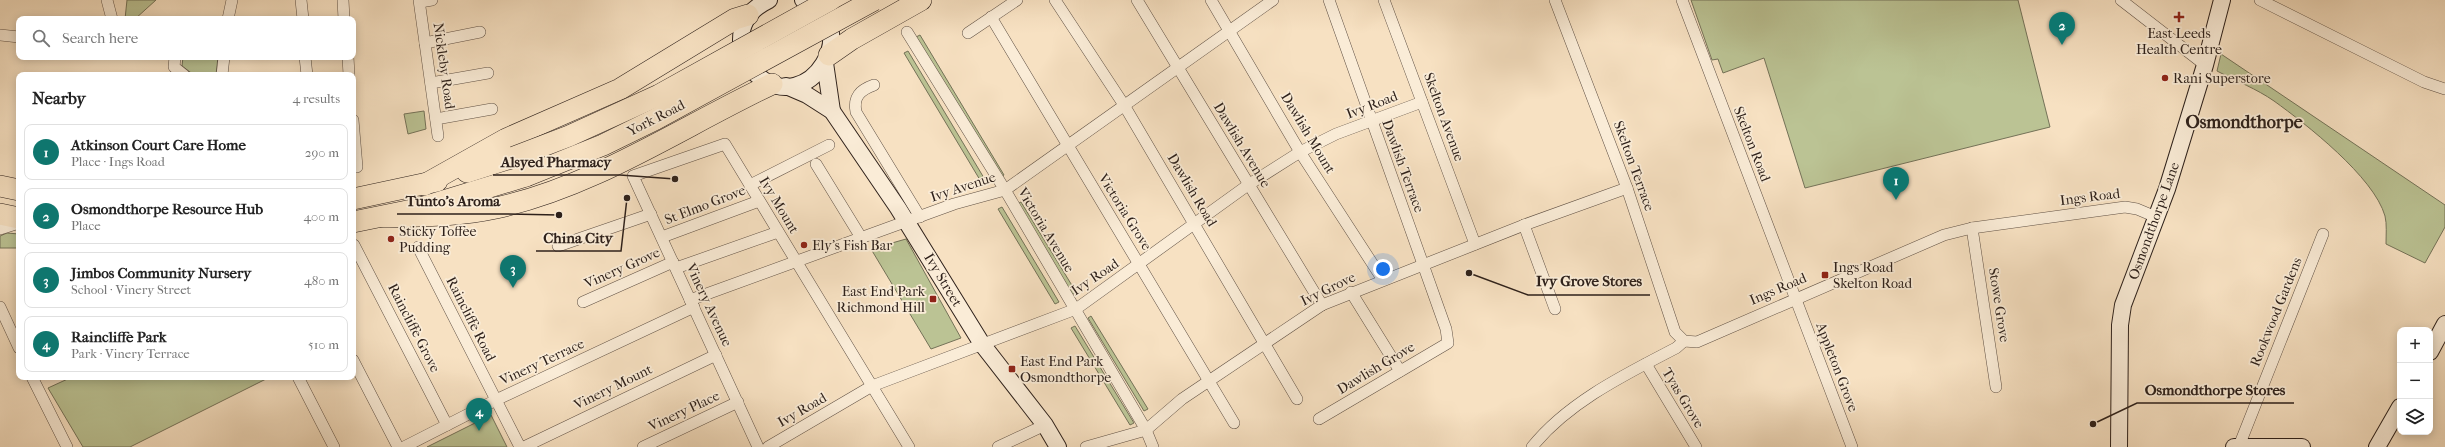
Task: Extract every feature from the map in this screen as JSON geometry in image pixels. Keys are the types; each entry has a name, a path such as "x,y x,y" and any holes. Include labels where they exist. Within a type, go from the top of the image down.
{"highway":[{"name":"York Road","path":"356,222 384,217 526,176 603,146 656,119 874,0"},
{"path":"827,59 852,39 921,0"},
{"name":"York Road","path":"356,198 424,185 514,157 569,136 659,95 815,1"},
{"path":"424,185 506,139 620,89 734,19 748,15"},
{"path":"384,217 456,214 497,208 557,190 666,140 779,85"},
{"path":"0,186 16,189"},
{"path":"0,214 16,217"}],"street":[{"path":"107,0 111,16"},
{"path":"229,16 232,0"},
{"path":"301,0 303,16"},
{"path":"343,0 344,16"},
{"path":"420,1 432,0"},
{"path":"769,0 748,15 743,29 742,52 753,72 779,85 800,84 813,78 827,59"},
{"path":"968,33 990,17 1018,0"},
{"name":"Dawlish Road","path":"1055,0 1124,105 1195,223 1297,399"},
{"name":"Dawlish Avenue","path":"1137,0 1322,305"},
{"name":"Dawlish Mount","path":"1210,0 1300,152 1382,280"},
{"name":"Ivy Avenue","path":"692,303 796,262 914,220 954,204 1005,190 1273,0"},
{"name":"Dawlish Terrace","path":"1329,0 1370,121 1446,329 1448,343"},
{"name":"Skelton Avenue","path":"1384,0 1475,244"},
{"name":"Skelton Terrace","path":"1555,0 1627,188 1676,332 1684,341"},
{"name":"Skelton Road","path":"1682,0 1795,298"},
{"path":"2121,0 2205,65"},
{"name":"Osmondthorpe Lane","path":"2119,447 2120,325 2123,305 2167,189 2205,65 2222,0"},
{"path":"2260,0 2424,82 2445,89"},
{"name":"Nickleby Road","path":"420,1 438,136"},
{"name":"York Road","path":"815,1 829,28 831,42 827,59"},
{"name":"Victoria Grove","path":"990,17 1234,423"},
{"path":"425,43 480,32"},
{"name":"Victoria Avenue","path":"907,32 1005,190 1076,309 1146,430 1153,447"},
{"path":"0,35 16,37"},
{"name":"Ivy Street","path":"827,59 832,111"},
{"path":"175,60 174,67 180,72"},
{"path":"222,72 224,60"},
{"path":"306,60 307,72"},
{"path":"348,60 349,72"},
{"path":"431,83 488,73"},
{"name":"Ivy Street","path":"779,85 807,95 832,111 914,220"},
{"name":"Ivy Street","path":"874,85 865,88 857,95 854,103 856,112 982,344 1045,425 1058,447"},
{"name":"Ivy Road","path":"768,447 872,386 1076,309 1139,265 1248,184 1300,152 1370,121 1422,102"},
{"path":"436,120 492,110"},
{"name":"Ivy Mount","path":"633,176 725,144 909,447"},
{"path":"750,185 829,145"},
{"path":"356,154 357,166"},
{"path":"816,164 862,239"},
{"name":"Vinery Avenue","path":"633,176 758,447"},
{"name":"Ivy Grove","path":"1086,447 1146,430 1182,399 1322,305 1351,292 1524,225 1627,188"},
{"name":"St Elmo Grove","path":"662,237 759,200"},
{"name":"Ings Road","path":"1532,447 1561,419 1587,400 1646,364 1676,348 1684,341 1697,342 1944,234 1972,228 2125,207 2137,208 2156,216"},
{"path":"558,246 651,214"},
{"path":"0,229 16,224"},
{"path":"1524,225 1555,309"},
{"name":"Stowe Grove","path":"1972,228 1996,387"},
{"name":"Vinery Grove","path":"583,302 674,265 778,232"},
{"name":"Rookwood Gardens","path":"2236,446 2323,234"},
{"name":"Raincliffe Road","path":"418,247 520,447"},
{"name":"Raincliffe Grove","path":"356,248 447,425"},
{"path":"1351,292 1400,371"},
{"name":"Appleton Grove","path":"1795,298 1852,447"},
{"name":"Vinery Terrace","path":"404,447 692,303"},
{"path":"0,307 16,342"},
{"path":"2433,346 2445,324"},
{"name":"Dawlish Grove","path":"1319,419 1448,343"},
{"name":"Vinery Mount","path":"524,447 716,355"},
{"name":"Tyas Grove","path":"1646,364 1696,447"},
{"path":"356,366 398,447"},
{"path":"34,380 67,447"},
{"path":"300,380 334,447"},
{"name":"Vinery Place","path":"643,447 738,402"},
{"path":"2377,447 2397,412"},
{"path":"998,447 1045,425"},
{"path":"2236,446 2302,447"}],"green space":[{"path":"127,0 156,0 138,16 125,16"},
{"path":"1691,0 2018,0 2050,127 1805,188 1764,58 1723,73 1718,59 1712,60"},
{"path":"920,35 1004,175 1001,177 916,37"},
{"path":"908,51 987,183 983,185 904,53"},
{"path":"2221,54 2445,205 2445,227 2425,263 2386,244 2385,216 2378,201 2368,185 2337,152 2274,101 2254,89 2217,71"},
{"path":"183,60 218,60 216,72 190,72 182,66"},
{"path":"424,111 426,129 408,134 404,114"},
{"path":"1021,202 1076,292 1072,295 1017,204"},
{"path":"1002,207 1059,302 1055,304 998,209"},
{"path":"7,233 16,234 16,248 0,248 0,236"},
{"path":"906,239 961,338 931,349 871,249"},
{"path":"1091,316 1148,409 1144,411 1088,318"},
{"path":"1075,326 1134,423 1130,425 1071,328"},
{"path":"65,380 264,380 130,447 83,447 48,388"},
{"path":"491,415 507,447 427,447"}],"place":[{"name":"East Leeds Health Centre","path":"2179,17"},
{"name":"Osmondthorpe Resource Hub","path":"2062,45"},
{"name":"Rani Superstore","path":"2165,78"},
{"name":"Alsyed Pharmacy","path":"675,179"},
{"name":"China City","path":"627,198"},
{"name":"Atkinson Court Care Home","path":"1896,200"},
{"name":"Tunto's Aroma","path":"559,215"},
{"name":"Sticky Toffee Pudding","path":"391,239"},
{"name":"Ely's Fish Bar","path":"804,245"},
{"name":"Ivy Grove Stores","path":"1469,273"},
{"name":"Ings Road Skelton Road","path":"1825,275"},
{"name":"Jimbos Community Nursery","path":"513,288"},
{"name":"East End Park Richmond Hill","path":"933,299"},
{"name":"East End Park Osmondthorpe","path":"1012,369"},
{"name":"Osmondthorpe Stores","path":"2093,424"},
{"name":"Raincliffe Park","path":"479,431"}],"district":[{"name":"Osmondthorpe","path":"2244,122"}]}
